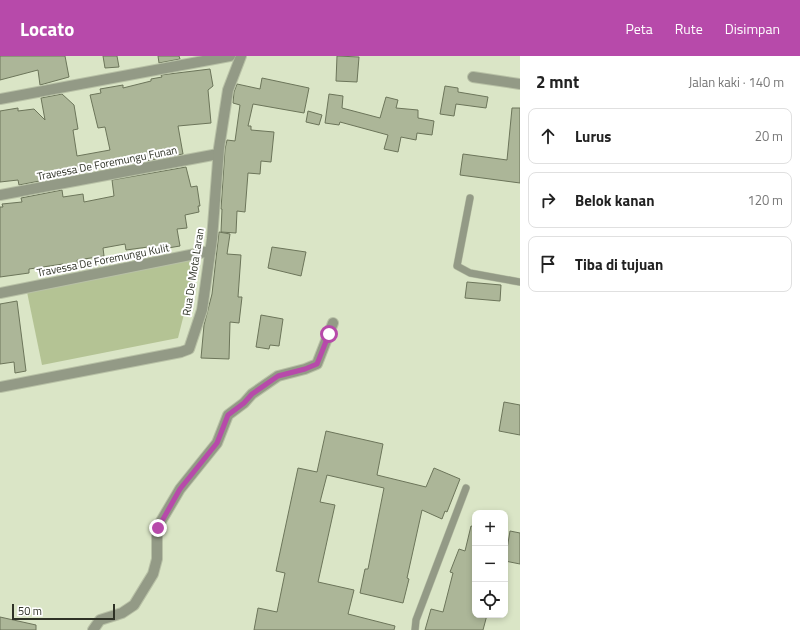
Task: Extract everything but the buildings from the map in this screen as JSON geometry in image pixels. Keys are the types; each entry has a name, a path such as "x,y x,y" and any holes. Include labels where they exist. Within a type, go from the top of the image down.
{"street":[{"path":"0,99 230,56"},
{"name":"Rua De Mota Laran","path":"0,387 173,354 189,349 202,310 210,251 218,154 228,90 242,56"},
{"path":"473,77 520,84"},
{"name":"Travessa De Foremungu Funan","path":"0,195 218,154"},
{"name":"Travessa De Foremungu Kulit","path":"0,293 210,251"},
{"path":"93,630 100,620 122,613 134,605 153,574 157,558 158,528 180,489 217,443 228,415 244,403 252,394 278,376 305,369 317,364 333,323"}],"lane":[{"path":"470,198 457,266 470,273 520,282"},
{"path":"415,630 416,620 466,488"}],"green space":[{"path":"198,258 178,338 42,365 27,292"}],"route":[{"path":"158,528 180,489 217,443 228,415 244,403 252,394 278,376 305,369 317,364 329,334"}]}
